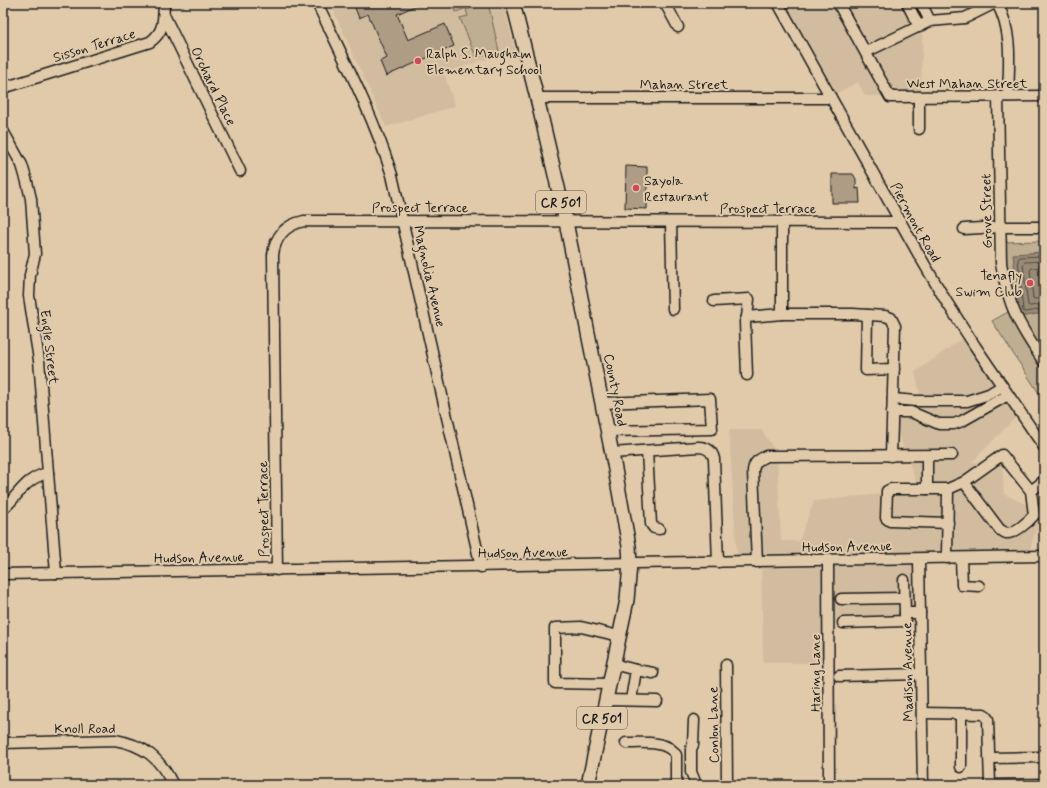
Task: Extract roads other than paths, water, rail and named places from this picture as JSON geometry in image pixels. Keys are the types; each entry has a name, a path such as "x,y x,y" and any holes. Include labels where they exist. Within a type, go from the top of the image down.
{"main road":[{"name":"County Road","path":"513,3 566,222 608,431 629,546 629,585 588,785"}],"street":[{"name":"Magnolia Avenue","path":"317,3 362,96 377,131 392,175 480,567"},
{"path":"665,3 678,27"},
{"name":"Piermont Road","path":"778,3 900,222 946,301 1044,447"},
{"path":"838,3 866,52 930,21 965,18 996,3 1006,24 1009,39 1008,96"},
{"path":"907,3 919,27"},
{"path":"921,3 930,21"},
{"name":"Sisson Terrace","path":"3,88 150,42 160,32 163,25 163,8"},
{"name":"Orchard Place","path":"163,8 240,170"},
{"name":"West Mahan Street","path":"866,52 890,97 1044,96"},
{"name":"Grove Street","path":"998,96 1001,263 1004,283 1016,318 1025,335 1042,356"},
{"path":"919,97 919,129"},
{"name":"Mahan Street","path":"537,98 831,98"},
{"name":"Engle Street","path":"3,131 22,166 31,199 35,254 30,275 29,296 40,360 56,573"},
{"name":"Prospect Terrace","path":"277,570 273,255 277,239 288,227 295,223 304,221 403,220 566,222 900,222"},
{"path":"671,222 673,309"},
{"path":"782,222 782,314"},
{"path":"964,229 1000,226 1044,226"},
{"path":"714,301 749,299 745,322 747,376"},
{"path":"747,317 782,314 867,315 885,316 891,318 895,326 891,456"},
{"path":"867,315 866,370 894,369"},
{"path":"893,399 966,401 1005,391"},
{"path":"892,412 912,412 939,424 954,424 962,421 1005,391"},
{"path":"602,403 710,399 712,429 608,431"},
{"path":"924,418 927,407 931,401"},
{"path":"612,453 703,447 711,451 713,455 718,562"},
{"path":"647,450 654,478 651,524 654,528 659,529"},
{"path":"757,562 753,470 754,464 757,460 766,456 952,455"},
{"path":"948,523 890,521 886,518 887,491 891,489 948,489 964,482 1002,455 1030,491 1034,515 1012,532 1006,533 1000,530 964,482"},
{"path":"927,456 927,489"},
{"path":"3,509 31,479 48,473"},
{"path":"1030,491 1044,482"},
{"path":"947,558 948,489"},
{"name":"Hudson Avenue","path":"3,574 480,567 1044,556"},
{"path":"961,558 962,585 979,586"},
{"name":"Madison Avenue","path":"919,559 923,785"},
{"name":"Haring Lane","path":"828,560 829,785"},
{"path":"843,623 905,621 904,580"},
{"path":"841,599 904,598"},
{"path":"905,613 920,613"},
{"path":"609,684 555,683 555,628 580,628 619,636"},
{"path":"613,664 653,673"},
{"name":"Conlon Lane","path":"726,665 727,785"},
{"path":"631,700 636,670"},
{"path":"839,676 921,674"},
{"path":"606,700 658,701"},
{"path":"922,713 984,714 988,719 990,785"},
{"path":"961,714 961,767"},
{"path":"694,720 693,745 691,749 691,772 694,782"},
{"name":"Knoll Road","path":"3,743 114,740 128,742 140,747 152,755 164,768 172,785"},
{"path":"626,743 656,744 672,750 676,755 676,785"},
{"path":"989,758 1044,757"},
{"path":"996,785 1044,784"}],"water":[{"name":"Tenafly Swim Club","path":"1044,252 1044,313 1020,317 1013,254"}],"place":[{"name":"Ralph S. Maugham Elementary School","path":"418,61"},
{"name":"Sayola Restaurant","path":"636,188"},
{"name":"Tenafly Swim Club","path":"1030,283"}]}
